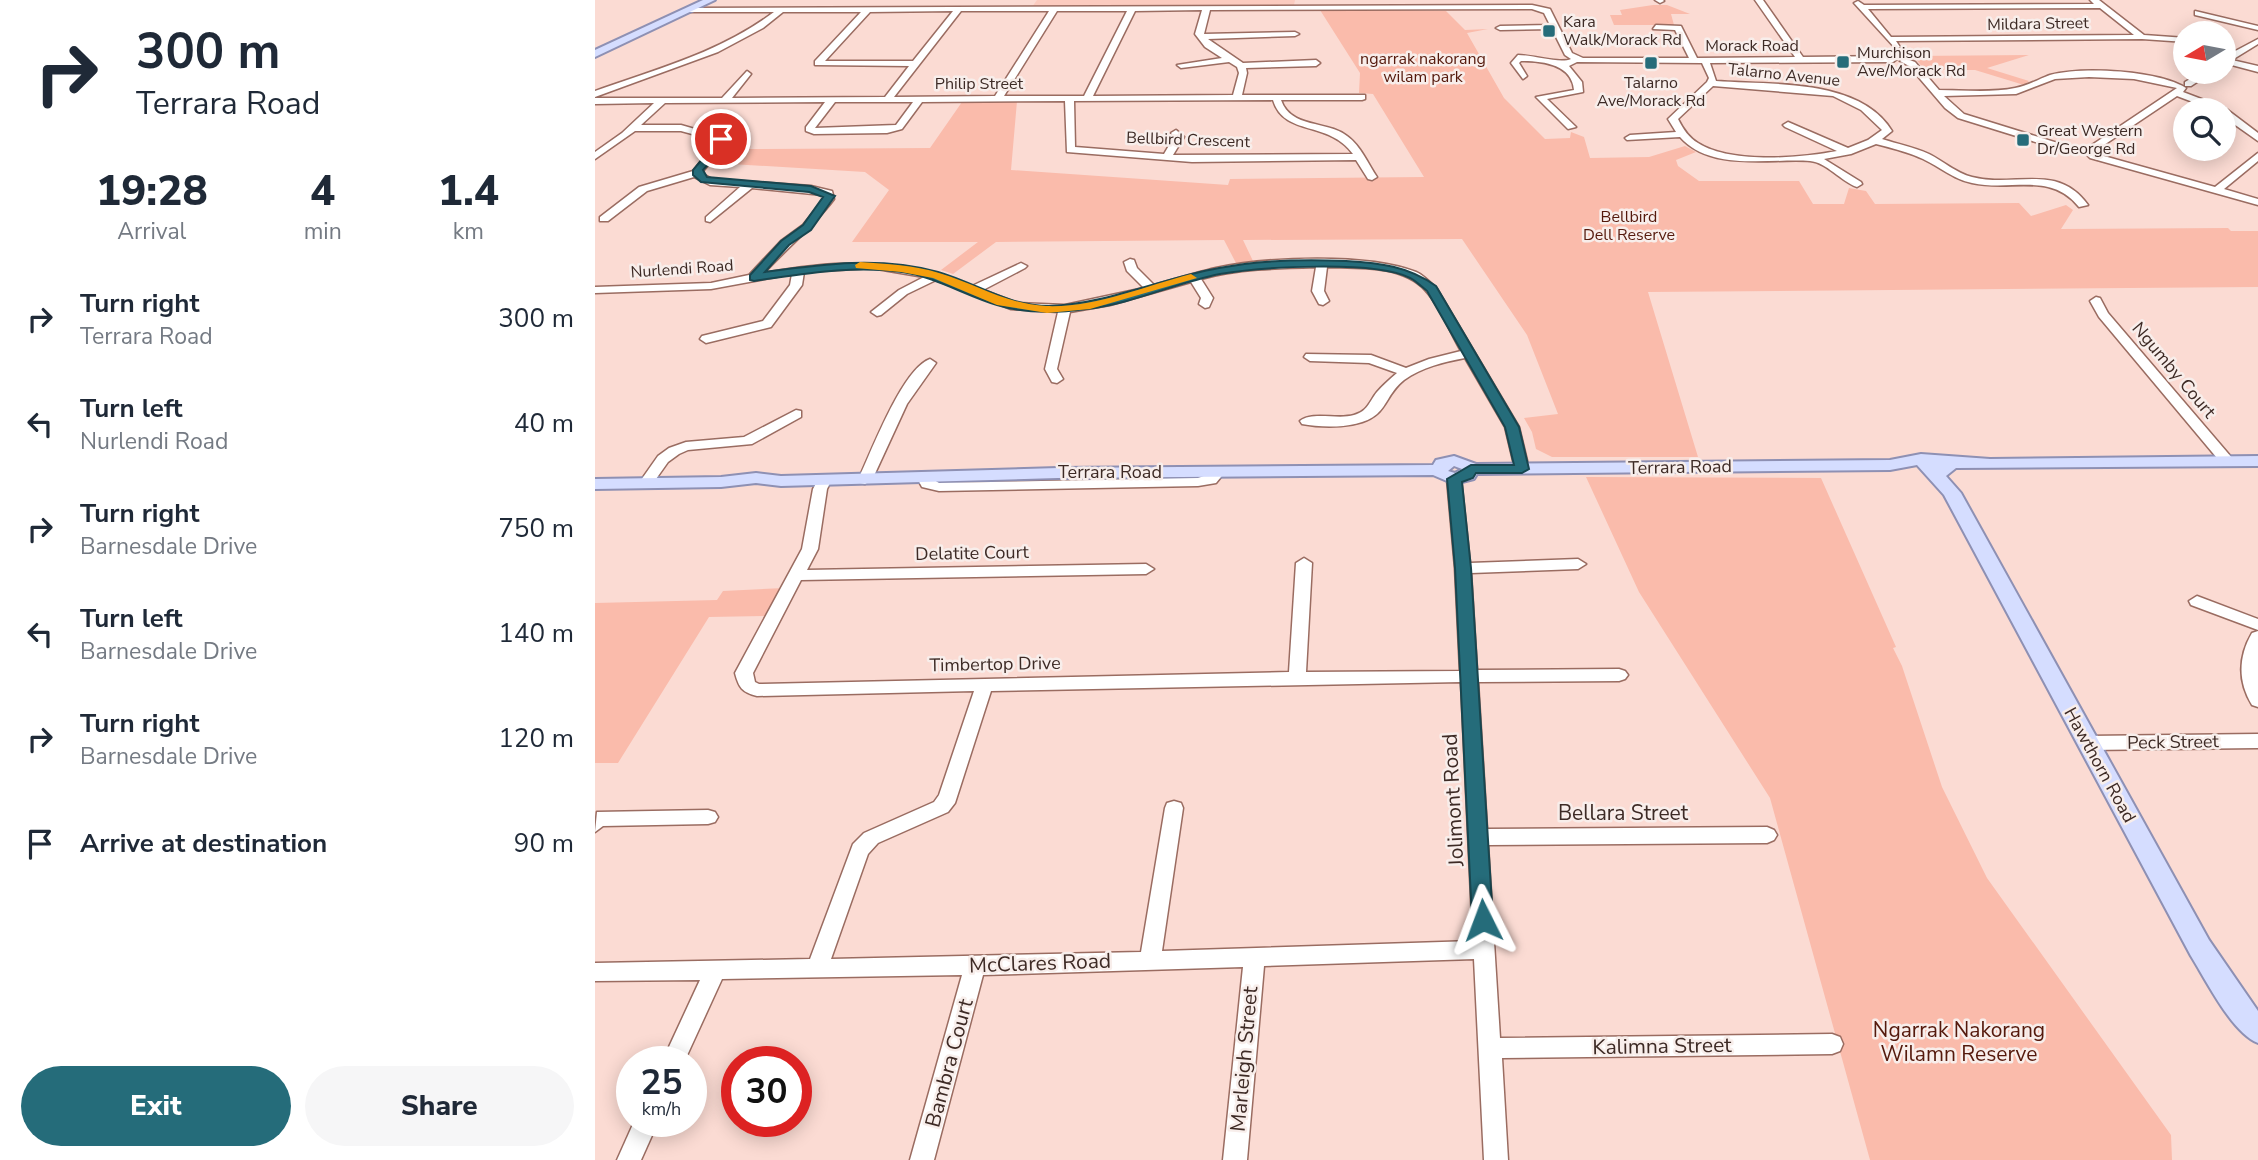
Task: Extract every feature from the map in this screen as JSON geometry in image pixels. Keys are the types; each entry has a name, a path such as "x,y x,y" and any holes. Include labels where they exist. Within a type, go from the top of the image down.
{"main road":[{"path":"595,54 697,0"},
{"path":"595,48 710,0"},
{"name":"Terrara Road","path":"595,484 725,482 740,486 775,481 1058,473 1455,473 1522,469 1890,465 1938,467 2258,461"},
{"name":"Hawthorn Road","path":"1938,467 2200,948 2232,1000 2258,1031"}],"street":[{"path":"895,10 904,0"},
{"path":"1436,0 1445,8"},
{"path":"1759,0 1800,60"},
{"path":"2094,0 2142,37"},
{"path":"1859,4 2003,3 2102,6"},
{"path":"1859,4 1890,39 1900,59 1912,64 1953,111 1972,122 2258,202"},
{"path":"684,9 780,11 1538,6 1552,24 1569,55 1576,60"},
{"path":"998,98 1054,9"},
{"path":"1087,98 1132,9"},
{"path":"1206,9 1199,30 1201,37 1241,66 1243,72 1237,97"},
{"path":"867,10 818,61 820,64 916,64"},
{"path":"888,99 958,10"},
{"path":"595,94 699,60 764,25 780,11"},
{"path":"2198,13 2258,28"},
{"path":"1491,22 1500,28 1552,24"},
{"name":"Talarno Avenue","path":"1656,27 1682,27 1699,60 1713,78 1711,83 1673,118 1683,134"},
{"path":"1500,28 1501,38"},
{"path":"1201,37 1296,34"},
{"name":"Mildara Street","path":"1890,39 2142,37 2173,39"},
{"path":"2237,54 2258,41"},
{"path":"2237,50 2243,51"},
{"path":"1523,76 1515,63 1515,56 1564,65 1578,82 1580,92 1537,97 1571,127"},
{"path":"1181,65 1232,59"},
{"name":"Morack Road","path":"1576,60 1900,59"},
{"path":"1564,65 1576,60"},
{"path":"1241,66 1316,63"},
{"path":"2237,64 2258,69"},
{"path":"725,100 747,74"},
{"path":"1938,93 2016,91 2054,77 2089,74 2134,76 2181,88 2199,98"},
{"name":"Talarno Avenue","path":"1711,83 1840,95 1886,127 1885,134 1874,139"},
{"path":"2091,154 2188,84"},
{"path":"1276,97 1278,108 1286,117 1340,135 1372,177"},
{"name":"Philip Street","path":"595,101 1362,97"},
{"name":"Bellbird Crescent","path":"1069,98 1070,150 1167,157 1358,157"},
{"path":"833,99 809,128 814,131 887,130 899,127 920,99"},
{"path":"595,156 609,149 665,101"},
{"path":"2236,121 2258,138"},
{"path":"1789,125 1848,152"},
{"path":"604,219 643,189 697,173 701,164 723,140 681,128 634,128"},
{"path":"1167,157 1179,137 1176,132"},
{"path":"1630,138 1683,134 1690,143 1703,150 1759,161 1848,152 1874,139 1924,156 1948,172 1968,180 1991,183 2035,182 2060,186 2071,191 2083,205"},
{"path":"595,149 609,149"},
{"path":"2218,190 2258,156"},
{"path":"1814,157 1857,184"},
{"path":"2245,169 2258,172"},
{"path":"697,173 710,182 811,189 829,196 807,227 769,259 754,278"},
{"path":"710,219 749,185"},
{"path":"706,339 767,324 796,285 795,270 769,266 769,259"},
{"path":"1130,262 1131,269 1151,289"},
{"path":"1322,263 1318,291 1323,301"},
{"name":"Nurlendi Road","path":"595,290 711,286 795,270 871,265 936,275 1015,306 1065,309 1110,301 1194,277 1244,268 1322,263 1377,266 1413,275 1431,289 1512,427 1522,469"},
{"path":"971,290 1021,266"},
{"path":"877,313 903,292 936,275"},
{"path":"1194,277 1207,298 1205,304"},
{"name":"Ngumby Court","path":"2096,301 2103,314 2227,461"},
{"path":"1057,379 1051,369 1065,309"},
{"path":"1307,421 1352,420 1373,411 1383,393 1408,373 1435,359 1470,354"},
{"path":"1310,357 1371,359 1408,373"},
{"path":"865,480 883,443 890,420 914,378 930,363"},
{"path":"646,483 663,459 674,451 686,446 747,441 796,415"},
{"name":"Jolimont Road","path":"1455,473 1463,568 1496,1160"},
{"name":"Timbertop Drive","path":"824,481 820,489 810,549 744,673 747,686 757,690 1297,678 1619,675"},
{"path":"1297,678 1304,564"},
{"path":"1463,568 1578,564"},
{"name":"Delatite Court","path":"798,575 1146,569"},
{"path":"2197,601 2258,625"},
{"path":"2258,637 2249,665 2251,682 2258,701"},
{"path":"817,969 860,850 871,838 941,807 948,798 984,686"},
{"name":"Peck Street","path":"2088,743 2258,741"},
{"path":"1150,958 1174,808"},
{"path":"595,824 597,820 708,817"},
{"name":"Bellara Street","path":"1479,837 1767,835"},
{"name":"McClares Road","path":"595,972 817,969 1484,950"},
{"name":"Marleigh Street","path":"1235,1160 1254,958"},
{"name":"Bambra Court","path":"922,1160 975,965"},
{"path":"680,1046 715,971"},
{"name":"Kalimna Street","path":"1491,1048 1832,1044"},
{"path":"629,1160 639,1137"}],"shaded area":[{"path":"1037,0 1295,0 1294,5 1032,7"}],"green space":[{"path":"1667,5 1690,14 1671,14 1674,25 1614,25 1610,15 1622,15 1620,10"},
{"name":"Bellbird Dell Reserve","path":"1320,10 1446,11 1465,30 1488,29 1467,33 1504,98 1545,139 1570,138 1571,132 1584,137 1590,158 1649,157 1685,146 1696,152 1676,160 1678,166 1699,181 1799,181 1813,204 1844,204 1849,188 1866,191 1875,204 2019,203 2031,216 2066,205 2073,210 2061,229 2228,228 2231,231 2258,231 2258,287 1648,292 1698,457 1552,457 1536,449 1532,432 1524,418 1558,414 1527,335 1462,239 1243,240 1253,261 1236,263 1224,240 996,242 953,274 941,270 978,242 852,242 889,190 865,172 714,163 732,144 747,144 743,149 930,148 962,102 1017,101 1011,170 1228,185 1230,179 1424,177 1373,94 1359,93 1360,73"},
{"path":"2029,55 1987,68 2029,81 2024,85 1975,70 1925,70 1913,56"},
{"name":"Ngarrak Nakorang Wilamn Reserve","path":"1586,477 1821,478 1896,647 1893,648 1902,666 1942,787 1987,878 2171,1135 2172,1160 1870,1160 1770,798 1639,592"},
{"path":"784,588 767,616 709,617 618,763 595,763 595,603 717,600 723,591"}],"slow traffic":[{"path":"860,265 901,268 936,275 1001,302 1047,309 1090,306 1191,278"}],"place":[{"name":"Kara Walk/Morack Rd","path":"1549,31"},
{"name":"Murchison Ave/Morack Rd","path":"1843,62"},
{"name":"Talarno Ave/Morack Rd","path":"1651,63"},
{"name":"Great Western Dr/George Rd","path":"2023,140"}],"route":[{"path":"721,139 721,145 698,170 698,175 705,180 811,189 828,193 829,196 829,200 807,227 785,243 754,278 775,272 841,265 901,268 936,275 1015,306 1047,309 1090,306 1219,271 1302,263 1377,266 1413,275 1431,289 1512,427 1518,441 1522,469 1471,469 1464,478 1454,479 1463,568 1483,920"}],"park label":[{"name":"ngarrak nakorang wilam park","path":"1423,68"}]}
